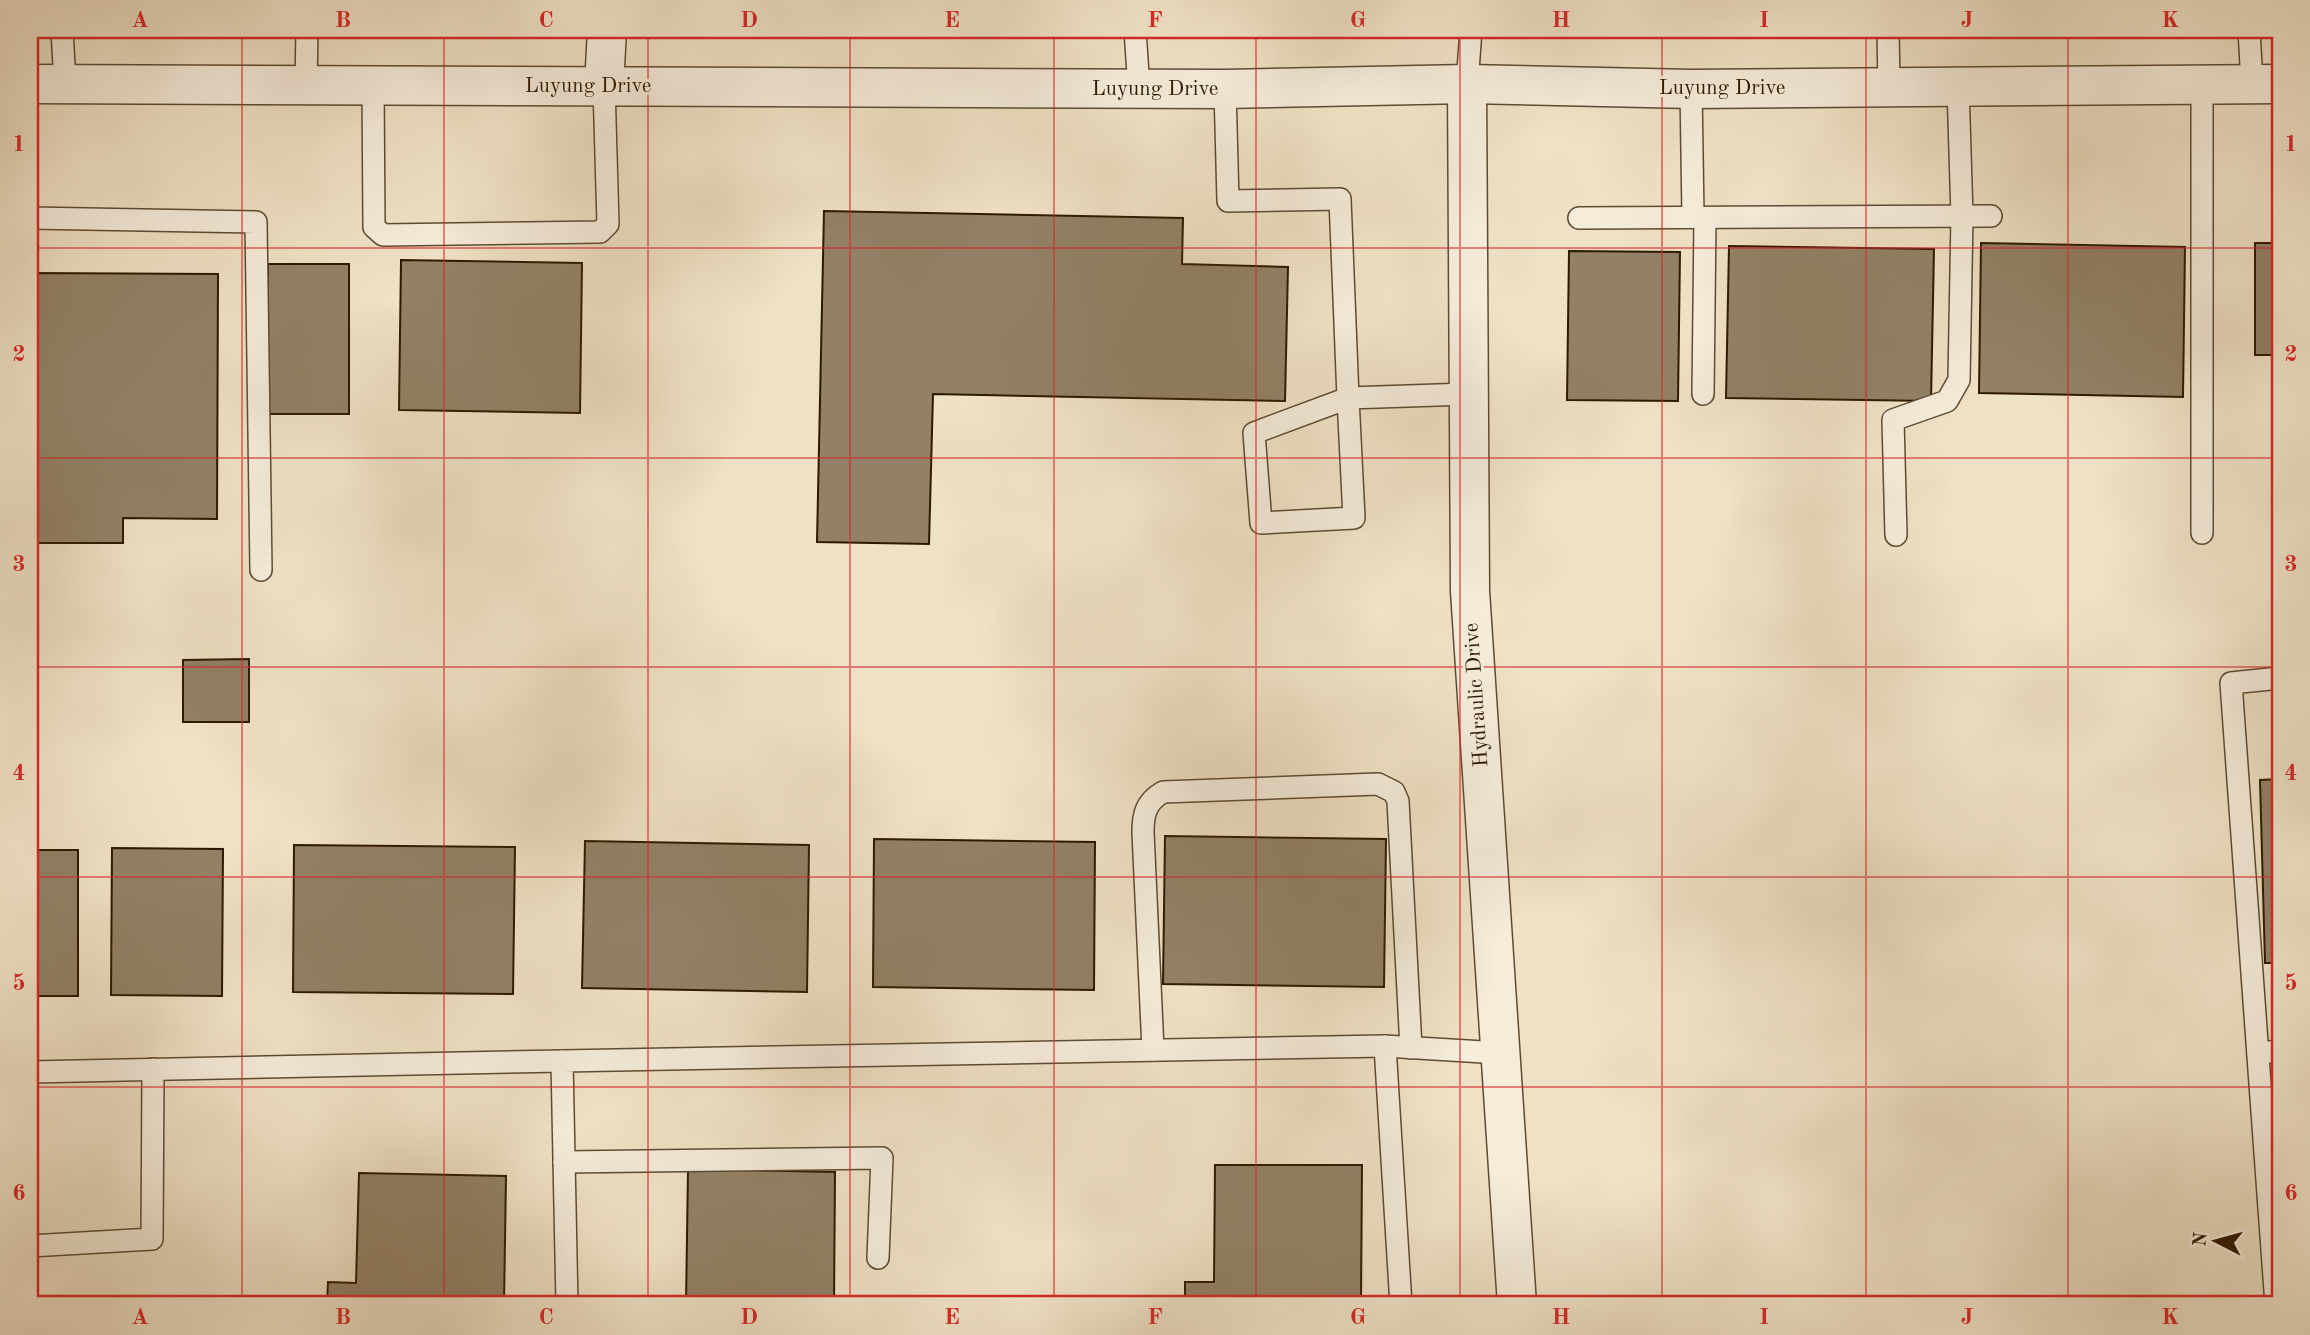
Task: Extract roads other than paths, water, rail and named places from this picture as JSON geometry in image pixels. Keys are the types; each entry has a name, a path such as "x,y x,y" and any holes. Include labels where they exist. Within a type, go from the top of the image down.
{"street":[{"path":"604,86 607,30"},
{"name":"Luyung Drive","path":"47,84 1139,89 1467,84 1691,89 2266,84"},
{"name":"Hydraulic Drive","path":"1467,84 1470,591 1517,1305"}],"lane":[{"path":"47,84 62,30"},
{"path":"306,85 307,30"},
{"path":"1135,30 1139,89"},
{"path":"1467,84 1471,30"},
{"path":"1888,30 1889,87"},
{"path":"2249,30 2266,84"},
{"path":"373,85 374,227 383,235 600,232 608,224 604,86"},
{"path":"2202,85 2202,533"},
{"path":"1896,535 1893,420 1947,401 1959,380 1962,216 1958,87"},
{"path":"1225,89 1228,201 1340,198 1348,398 1354,518 1261,523 1254,433 1348,398 1468,394"},
{"path":"1691,89 1699,217 1703,394"},
{"path":"1579,218 1991,216"},
{"path":"30,218 256,222 261,570"},
{"path":"2276,1305 2231,682 2280,678"},
{"path":"1153,1051 1143,832 1143,815 1147,806 1163,792 1378,784 1394,792 1398,802 1411,1048"},
{"path":"30,1072 1385,1046 1500,1053"},
{"path":"1385,1046 1401,1305"},
{"path":"2258,1054 2280,1051"},
{"path":"562,1061 567,1305"},
{"path":"30,1246 152,1239 153,1069"},
{"path":"564,1162 882,1158 878,1258"}]}
